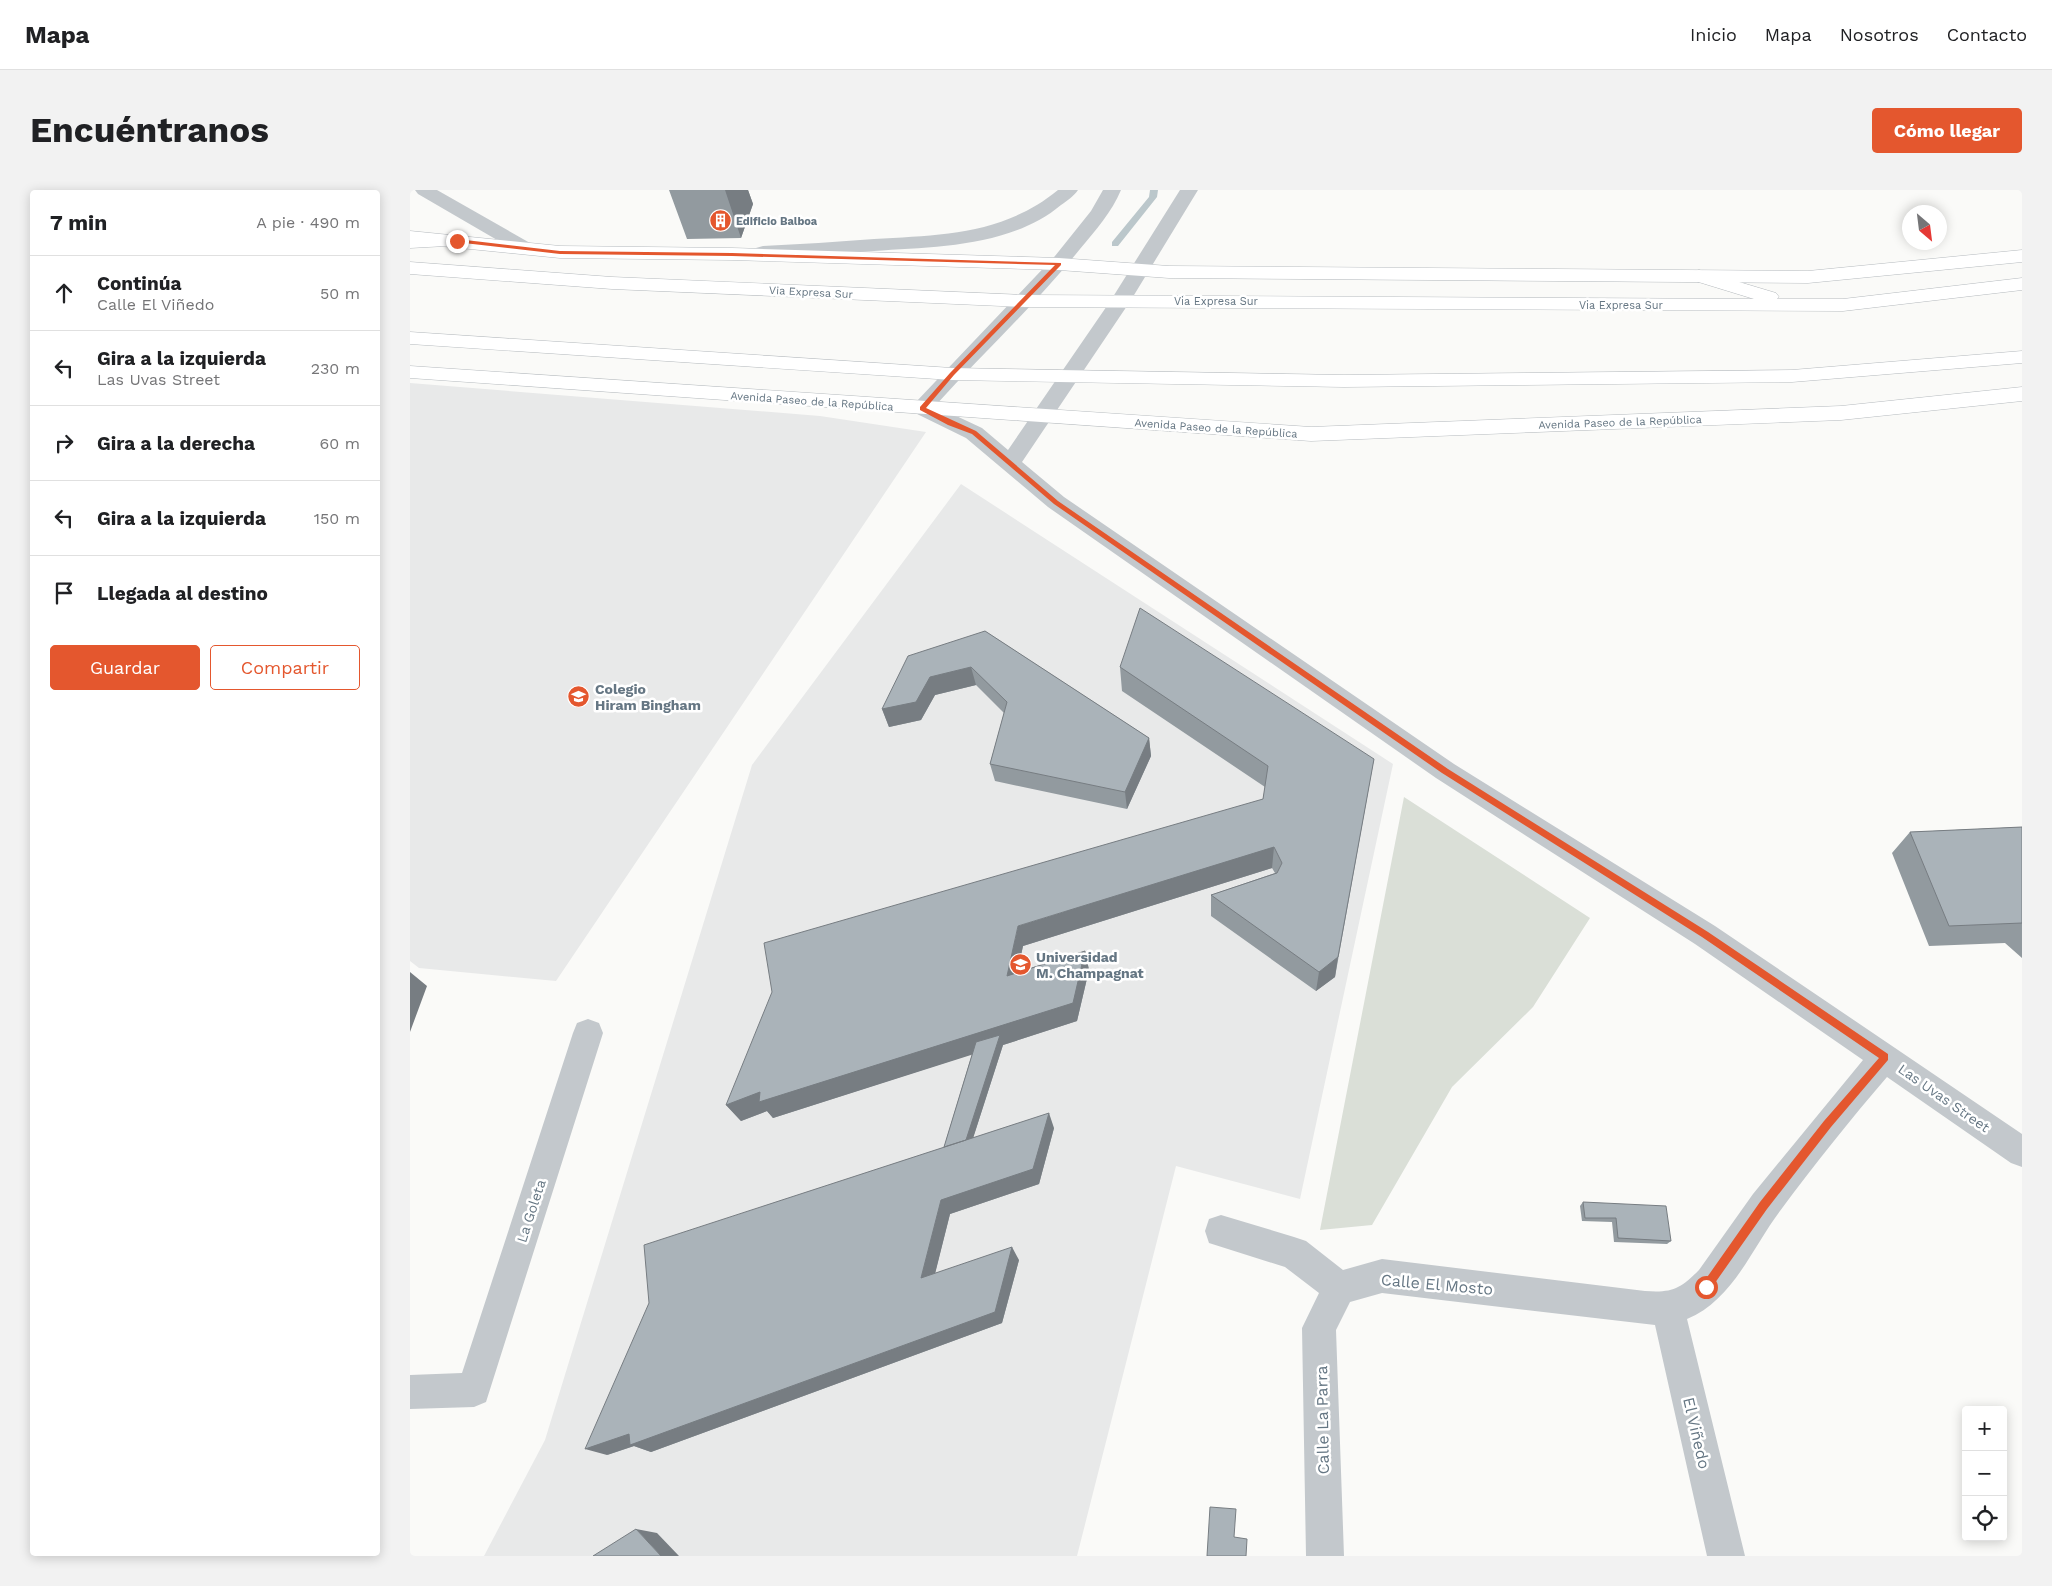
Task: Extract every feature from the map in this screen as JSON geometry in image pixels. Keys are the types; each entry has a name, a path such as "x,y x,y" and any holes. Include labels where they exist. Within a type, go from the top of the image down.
{"main road":[{"path":"410,237 560,252 732,254 1059,264 1139,270 1808,278 2022,256"},
{"path":"410,242 457,241"},
{"name":"Via Expresa Sur","path":"410,268 612,283 1025,301 1843,305 2022,284"},
{"path":"1700,276 1799,305"},
{"path":"410,338 952,374 1344,381 1792,376 2022,357"},
{"name":"Avenida Paseo de la República","path":"410,372 1311,434 1841,413 2022,394"}],"street":[{"path":"424,190 523,247"},
{"path":"732,254 939,241 990,232 1046,209 1069,190"},
{"path":"922,408 952,374 1059,264 1101,209 1112,190"},
{"path":"1010,464 1120,300 1189,190"},
{"name":"Las Uvas Street","path":"922,408 974,433 1056,502 1445,771 1705,935 2022,1152"},
{"name":"La Goleta","path":"410,1392 474,1390 588,1033"},
{"path":"1668,1309 1689,1300 1706,1287 1763,1205 1827,1124 1885,1057"},
{"path":"1221,1231 1294,1252 1340,1288"},
{"name":"Calle El Mosto","path":"1340,1288 1382,1276 1668,1309"},
{"name":"Calle La Parra","path":"1325,1556 1319,1328 1340,1288"},
{"name":"El Viñedo","path":"1668,1309 1726,1556"}],"shaded area":[{"name":"Colegio Hiram Bingham","path":"410,383 820,416 926,432 556,981 419,968 410,961"},
{"name":"Universidad M. Champagnat","path":"961,484 1393,764 1300,1199 1176,1166 1077,1556 484,1556 545,1440 752,765"},
{"path":"1404,797 1590,918 1533,1007 1452,1087 1372,1225 1320,1230"}],"building":[{"path":"1140,608 1374,759 1338,957 1319,972 1211,895 1277,873 1282,863 1274,847 1018,926 1007,976 1085,951 1073,1003 759,1102 760,1092 726,1105 772,992 764,943 1263,799 1268,766 1120,667"},
{"path":"985,631 1149,738 1125,792 990,764 1007,702 971,667 930,677 916,702 882,709 908,656"},
{"path":"2022,827 2022,923 1949,926 1910,832"},
{"path":"1000,1035 966,1140 944,1147 976,1042"},
{"path":"1049,1113 1033,1169 941,1200 921,1278 1012,1247 995,1312 630,1445 629,1434 585,1449 649,1303 644,1245"},
{"path":"1583,1202 1666,1206 1671,1241 1618,1238 1616,1218 1585,1218"},
{"path":"1210,1507 1236,1509 1234,1537 1247,1539 1246,1556 1207,1556"},
{"path":"636,1529 661,1556 593,1556"}],"waterway":[{"path":"1115,244 1153,197 1154,190"}],"place":[{"name":"Edificio Balboa","path":"720,221"},
{"name":"Colegio Hiram Bingham","path":"579,697"},
{"name":"Universidad M. Champagnat","path":"1020,965"}],"route":[{"path":"457,241 560,252 732,254 1059,264 952,374 922,408 974,433 1056,502 1445,771 1705,935 1885,1057 1827,1124 1763,1205 1706,1287"}]}
